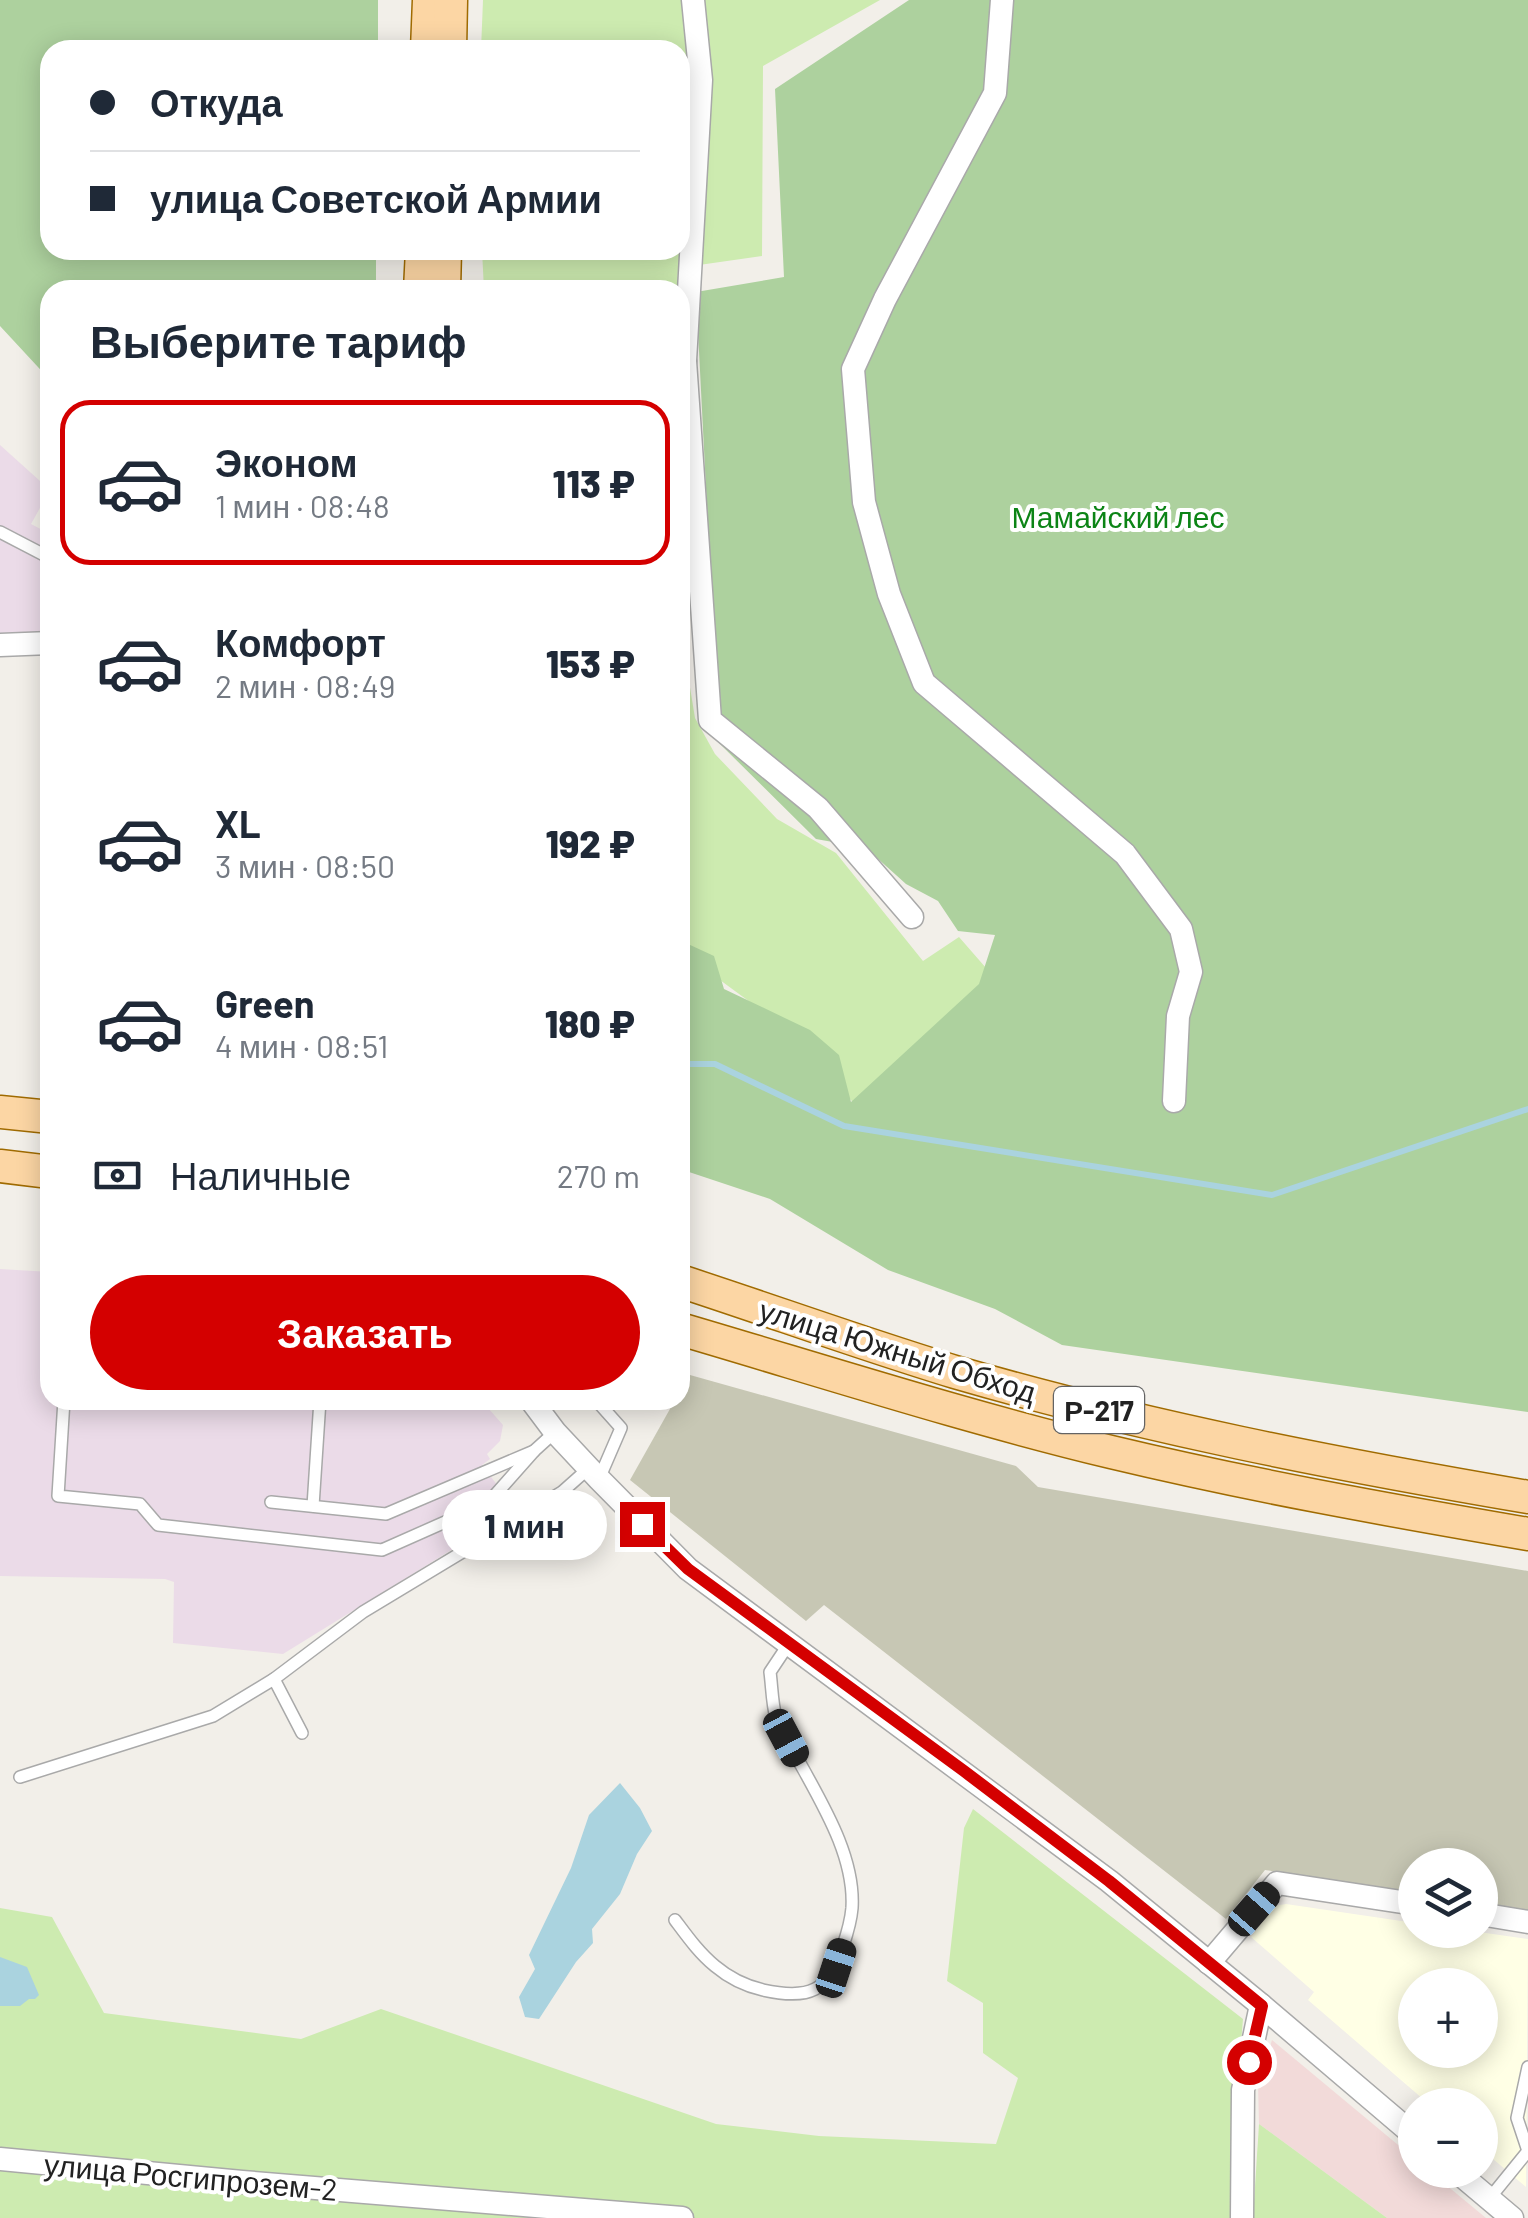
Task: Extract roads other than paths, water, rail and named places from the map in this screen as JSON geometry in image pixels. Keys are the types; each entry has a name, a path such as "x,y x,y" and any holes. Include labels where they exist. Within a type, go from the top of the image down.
{"main road":[{"path":"427,40 429,0"},
{"path":"450,40 452,0"},
{"path":"0,1112 40,1116"},
{"path":"0,1166 40,1171"},
{"name":"улица Южный Обход","path":"690,1284 954,1372 1118,1416 1268,1450 1528,1497"},
{"name":"улица Южный Обход","path":"690,1332 944,1408 1109,1451 1261,1486 1528,1534"}],"street":[{"path":"690,252 701,80 693,0"},
{"path":"1002,0 995,93 885,299 853,369 864,502 890,594 924,683 1125,854 1181,929 1191,972 1178,1016 1174,1101"},
{"path":"690,454 710,720 818,808 912,917"},
{"path":"0,645 40,643"},
{"path":"538,1410 594,1474 688,1569 1109,1881 1398,2122"},
{"path":"1209,1962 1277,1883 1398,1901"},
{"path":"1498,1917 1528,1922"},
{"path":"1242,2218 1242,2090 1262,2006"},
{"name":"улица Росгипрозем-2","path":"0,2158 261,2184 682,2218"},
{"path":"1477,2188 1512,2218"}],"lane":[{"path":"1,534 40,553"},
{"path":"63,1410 58,1496 140,1504 158,1525 382,1550 488,1503 555,1432"},
{"path":"313,1506 319,1410"},
{"path":"20,1777 213,1716 274,1679 363,1612 594,1474 620,1428 605,1410"},
{"path":"271,1502 386,1514 534,1451"},
{"path":"675,1920 716,1968 749,1987 805,1994 824,1983 836,1968 852,1909 850,1886 843,1853 823,1805 776,1720 770,1672 788,1644"},
{"path":"274,1679 302,1732"},
{"path":"1489,2198 1528,2151 1517,2118 1528,2068"}],"water":[{"path":"620,1783 652,1831 620,1894 592,1929 593,1943 539,2019 525,2017 519,1997 535,1969 529,1955 571,1868 589,1815"},
{"path":"0,1957 27,1967 39,1995 35,1999 20,2006 0,2006"}],"waterway":[{"path":"690,1064 715,1064 844,1126 1272,1195 1528,1109"}],"park label":[{"name":"Мамайский лес","path":"1118,516"}]}
